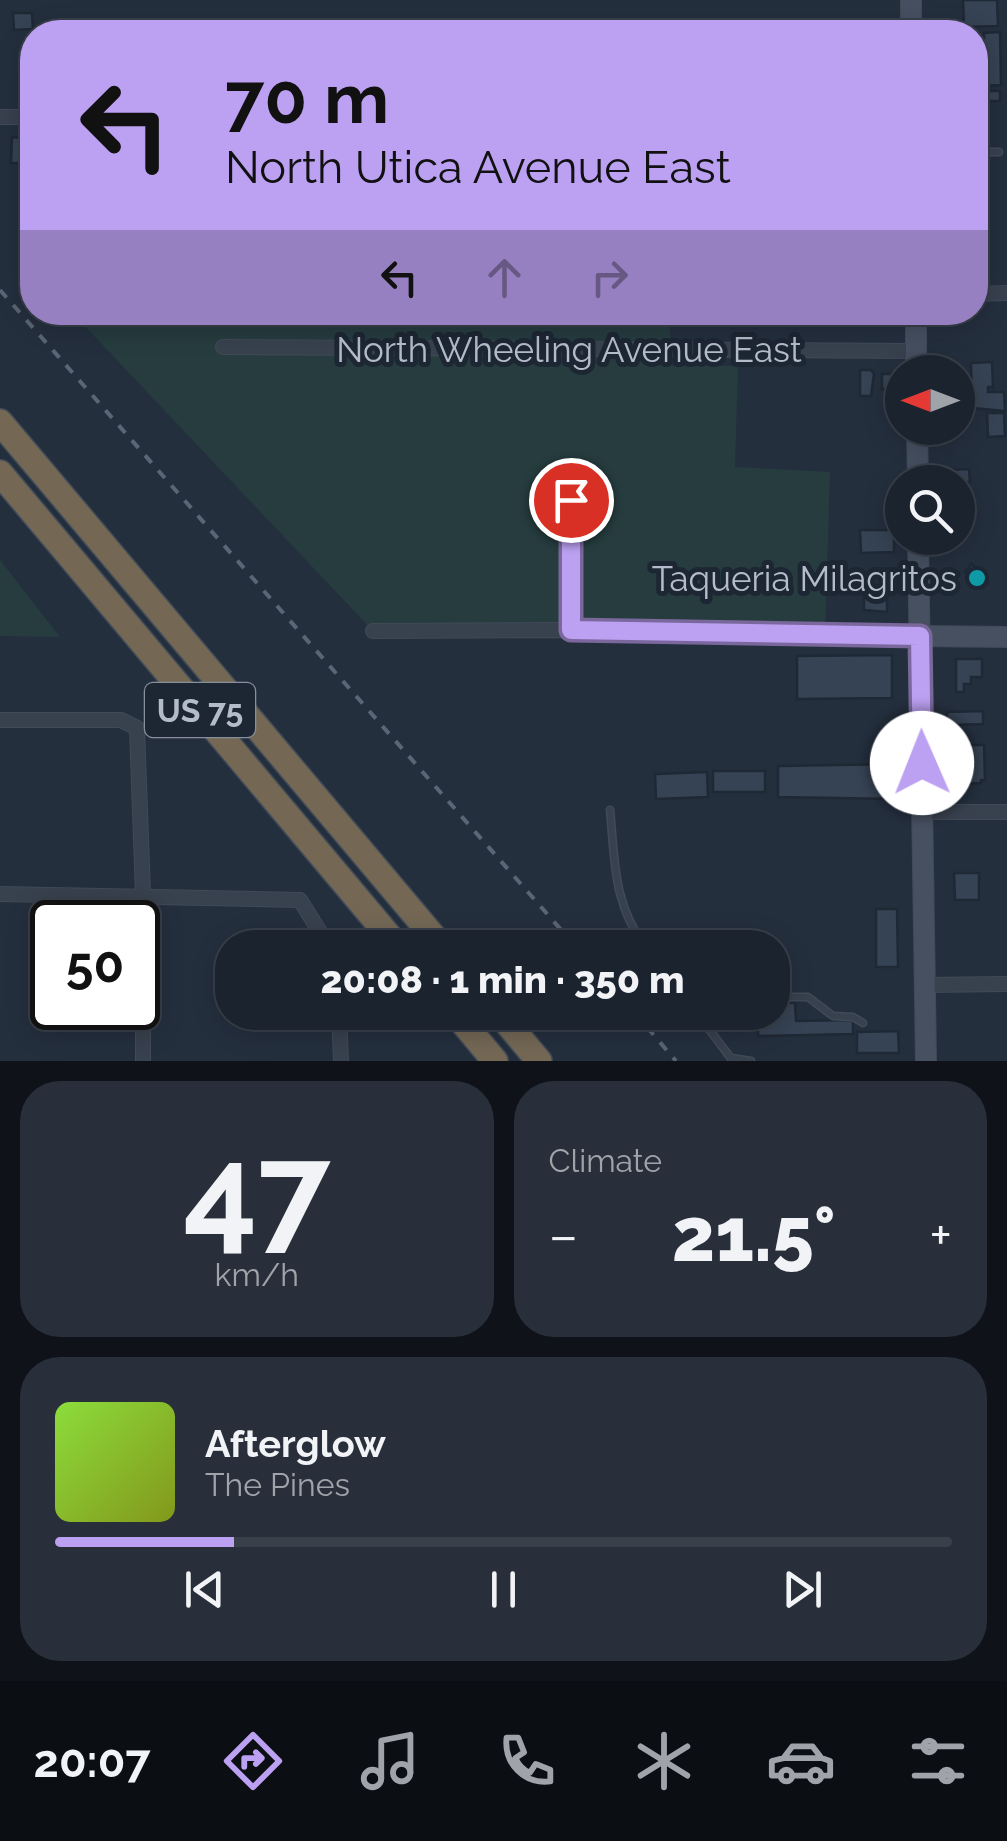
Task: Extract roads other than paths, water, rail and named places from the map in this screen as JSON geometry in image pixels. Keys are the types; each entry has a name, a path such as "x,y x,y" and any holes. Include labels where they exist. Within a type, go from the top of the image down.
{"highway":[{"name":"US 75","path":"0,422 428,930"},
{"name":"US 75","path":"0,473 385,930"},
{"path":"468,1030 492,1061"},
{"path":"513,1030 539,1061"}],"main road":[{"path":"916,325 916,355"},
{"path":"918,555 926,1061"},
{"path":"920,636 1007,637"}],"street":[{"name":"North Wheeling Avenue East","path":"223,347 885,361"},
{"path":"571,500 571,630"},
{"path":"373,630 920,636"},
{"path":"0,720 122,720 134,724 140,734 143,1061"},
{"path":"922,812 1007,812"},
{"path":"0,894 300,900 319,930"},
{"path":"925,985 1007,984"},
{"path":"340,1030 341,1061"}],"lane":[{"path":"988,152 999,152"},
{"path":"610,810 618,892 635,930"},
{"path":"790,997 808,997 833,1016 863,1022"},
{"path":"710,1030 732,1059 751,1061"}],"railway":[{"path":"0,290 20,313"},
{"path":"31,325 561,930"},
{"path":"649,1030 676,1061"}],"place":[{"name":"Taqueria Milagritos","path":"977,578"}]}
